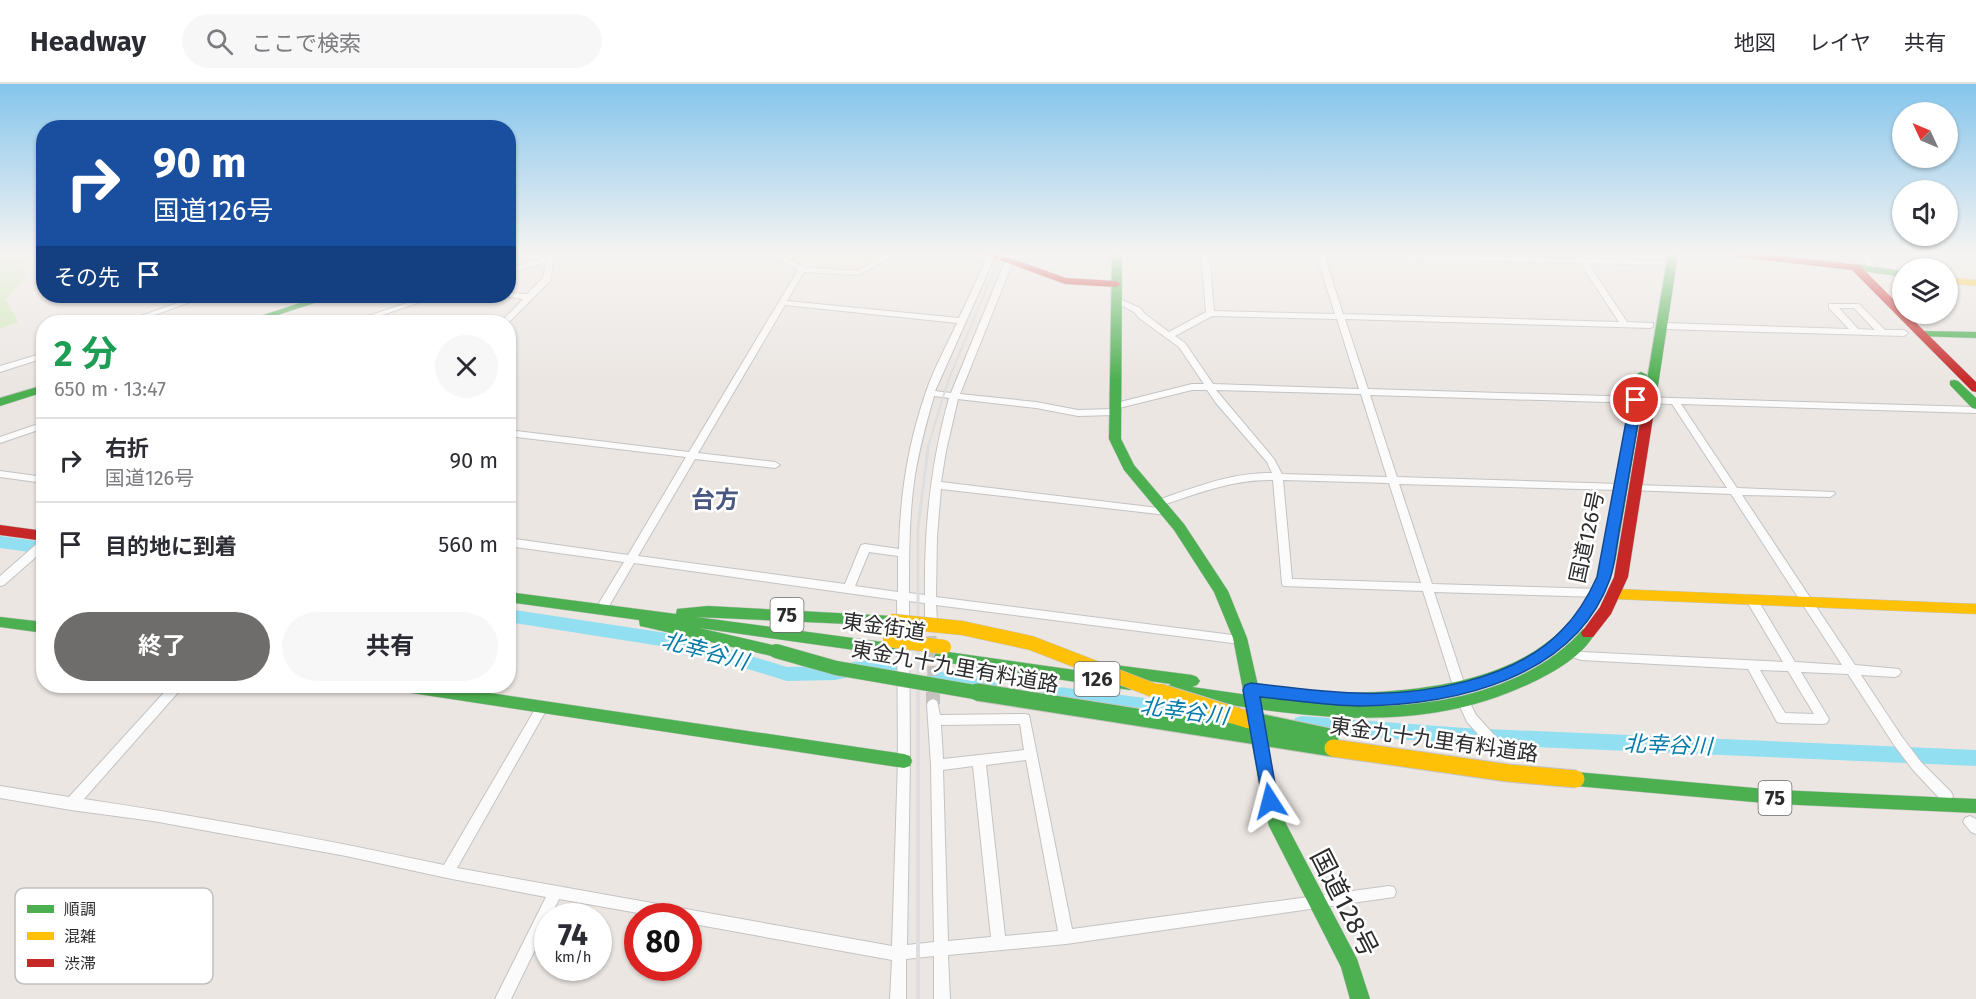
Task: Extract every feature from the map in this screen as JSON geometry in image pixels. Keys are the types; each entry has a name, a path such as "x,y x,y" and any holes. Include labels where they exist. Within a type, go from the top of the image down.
{"main road":[{"name":"国道128号","path":"1117,297 1115,439 1119,456 1163,507 1221,589 1233,611 1252,696 1270,801 1278,826 1350,965 1360,999"},
{"name":"国道126号","path":"1252,696 1357,699 1462,695 1515,684 1571,652 1599,622 1615,594 1621,577 1635,488 1643,400 1660,297"},
{"path":"1868,297 1976,407"},
{"path":"1885,297 1976,389"},
{"path":"270,315 308,303"},
{"path":"1904,333 1976,335"},
{"path":"0,402 36,391"},
{"name":"国道126号","path":"1462,695 1537,658 1567,635 1580,621 1598,593 1607,559 1620,487 1643,400"},
{"path":"0,520 36,525"},
{"path":"0,530 36,535"},
{"name":"東金街道","path":"516,591 682,613 890,645"},
{"path":"1615,594 1976,609"},
{"name":"東金街道","path":"516,598 943,652 1252,696"},
{"name":"東金九十九里有料道路","path":"516,603 598,613 776,651 836,668 897,680 1223,732 1508,773 1800,799 1976,806"},
{"name":"東金九十九里有料道路","path":"682,613 708,611 892,621 967,628 1032,644 1177,699 1232,716 1406,751 1576,779"},
{"path":"0,622 36,627"},
{"path":"451,693 904,761"}],"street":[{"path":"512,315 530,297"},
{"path":"605,603 787,297"},
{"path":"898,999 904,761 903,595 909,482 918,435 930,393 973,297"},
{"path":"931,620 936,485 946,429 955,396 995,297"},
{"path":"1209,297 1210,313"},
{"path":"1334,297 1462,695 1471,718 1503,753"},
{"path":"1606,297 1625,325"},
{"path":"1117,301 1137,310 1182,345 1209,387 1270,461 1278,476 1287,583 1615,594"},
{"path":"148,315 183,303"},
{"path":"376,315 413,303"},
{"path":"784,303 962,321"},
{"path":"1856,332 1832,306 1856,306 1882,332"},
{"path":"1170,335 1210,313 1904,333"},
{"path":"0,369 36,358"},
{"path":"930,393 1047,406 1078,413 1115,409 1192,387 1976,407"},
{"path":"1675,401 1898,741 1917,766 1946,796"},
{"path":"0,440 36,428"},
{"path":"516,434 775,465"},
{"path":"0,474 36,479"},
{"path":"936,485 1163,507 1228,481 1256,476 1620,487"},
{"path":"1635,488 1830,495"},
{"path":"516,543 1240,640"},
{"path":"849,587 865,548 904,553"},
{"path":"0,582 36,551"},
{"path":"1751,664 1781,718 1823,720 1752,600"},
{"path":"1571,652 1581,656 1895,672"},
{"path":"70,804 171,693"},
{"path":"933,704 937,765 942,999"},
{"path":"447,872 542,707"},
{"path":"935,720 1025,719 1066,937"},
{"path":"937,765 1032,754"},
{"path":"979,760 999,944"},
{"path":"0,792 153,815 346,850 447,872 879,951 941,950 1066,937 1389,892"},
{"path":"503,999 556,891"}],"green space":[{"path":"0,297 9,297 6,300 18,322 0,329"}],"waterway":[{"name":"北幸谷川","path":"0,542 36,547"},
{"name":"北幸谷川","path":"516,616 686,643 787,674 835,673 869,666 898,672"},
{"name":"北幸谷川","path":"935,678 993,687"},
{"name":"北幸谷川","path":"1051,694 1207,714"},
{"name":"北幸谷川","path":"1302,724 1465,736 1976,758"}],"tunnel":[{"path":"931,621 933,694"},
{"path":"933,694 933,704"}],"railway":[{"path":"927,450 948,381 983,297"},
{"path":"918,999 918,528 928,448"}],"traffic: fast":[{"path":"1117,297 1115,439 1128,467 1179,527 1221,591 1240,638 1251,690"},
{"path":"1651,392 1666,297"},
{"path":"270,315 308,303"},
{"path":"1921,334 1976,335"},
{"path":"1350,699 1423,695 1461,688 1498,676 1533,660 1563,639 1587,611 1604,577 1641,375"},
{"path":"1954,383 1976,405"},
{"path":"0,402 36,391"},
{"path":"516,598 890,649"},
{"path":"682,613 708,611 892,621"},
{"path":"0,622 36,627"},
{"path":"645,622 776,651"},
{"path":"1172,690 1264,704 1358,712 1406,711 1452,705 1496,692 1539,672 1572,649 1588,633"},
{"path":"776,651 836,668 897,680 1333,748"},
{"path":"941,657 1130,684"},
{"path":"1115,671 1192,681"},
{"path":"452,693 904,761"},
{"path":"1249,720 1330,737"},
{"path":"1256,721 1270,801 1278,826 1350,965 1360,999"},
{"path":"1576,779 1776,797 1976,806"}],"traffic: slow":[{"path":"1615,594 1976,609"},
{"path":"892,621 962,628 1031,643 1176,699 1249,720"},
{"path":"890,640 944,647"},
{"path":"1333,748 1508,773 1576,779"}],"traffic: jam":[{"path":"1884,297 1976,389"},
{"path":"1588,633 1606,610 1621,577 1651,392"},
{"path":"0,530 36,535"}],"district":[{"name":"台方","path":"715,500"}],"route":[{"path":"1270,801 1251,690 1357,699 1401,698 1448,692 1506,674 1537,658 1567,635 1580,621 1598,593 1604,577 1636,400"}]}
